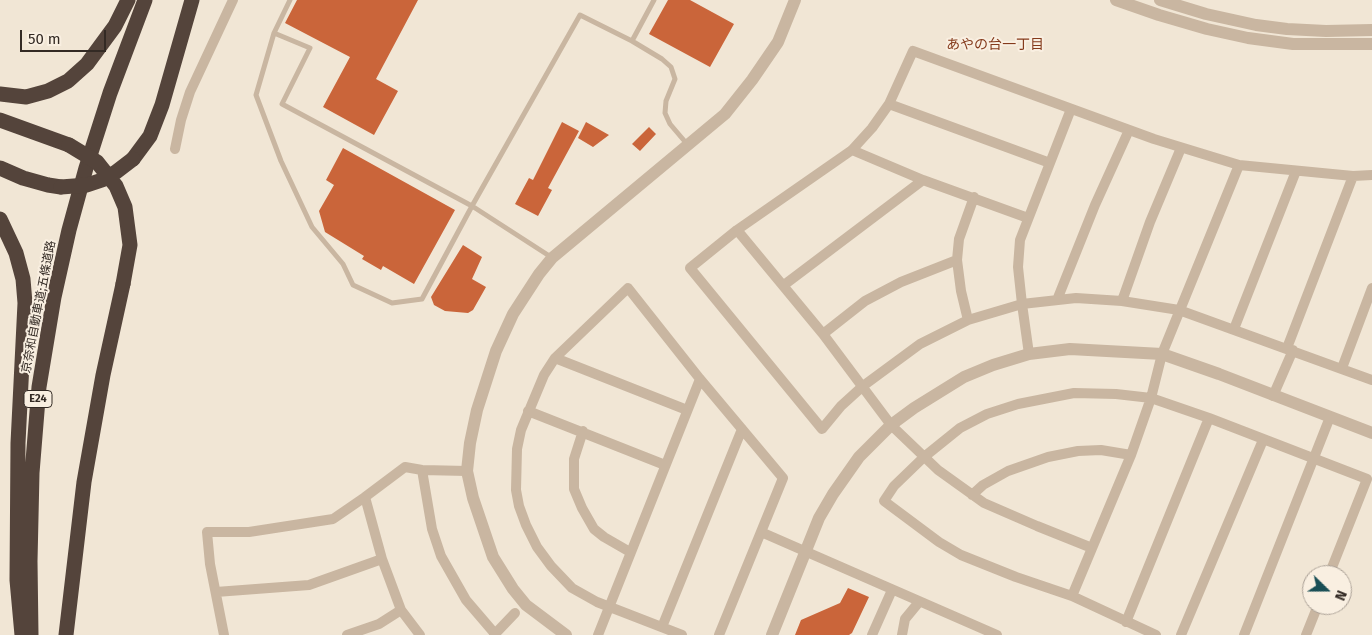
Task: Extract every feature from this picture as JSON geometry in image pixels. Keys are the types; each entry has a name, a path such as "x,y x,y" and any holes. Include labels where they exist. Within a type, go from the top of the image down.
{"highway":[{"path":"0,94 26,97 48,91 68,81 87,64 115,26 128,0"},
{"name":"京奈和自動車道;五條道路","path":"31,635 32,473 39,387 54,297 69,230 86,168 110,93 144,0"},
{"path":"0,168 48,186 61,187 87,185 102,180 133,159 150,136 162,106 192,0"},
{"path":"0,120 69,145 97,162 116,186 125,207 130,245 124,284 104,375 84,482 66,635"},
{"path":"0,219 16,253 23,279 25,303 18,443 17,580 22,635"}],"street":[{"path":"175,149 180,120 190,92 233,0"},
{"path":"566,635 526,605 513,589 493,557 473,498 467,470 470,443 477,410 496,351 513,314 539,274 552,258 724,114 752,80 778,42 795,0"},
{"path":"1116,0 1207,29 1248,38 1293,44 1372,44"},
{"path":"1160,0 1206,14 1287,30 1372,30"},
{"path":"1372,175 1353,176 1238,165 1181,148 1071,110 913,50 889,104 872,128 852,150 737,230 690,268 822,429 841,406 863,386 920,344 968,320 1022,304 1076,298 1122,301 1179,310 1372,380"},
{"path":"889,104 1050,163"},
{"path":"1030,354 1018,267 1020,240 1071,110"},
{"path":"1057,300 1095,205 1128,130"},
{"path":"1122,301 1150,222 1181,148"},
{"path":"852,150 923,180 1028,218"},
{"path":"1072,596 1131,455 1151,398 1162,354 1238,165"},
{"path":"1234,329 1296,171"},
{"path":"1273,396 1353,176"},
{"path":"784,285 923,180"},
{"path":"968,320 956,260 960,239 974,197"},
{"path":"737,230 823,334 891,425 944,475 984,503 1092,548"},
{"path":"823,334 865,301 901,282 956,260"},
{"path":"682,635 585,596 562,579 537,547 519,506 516,490 517,449 520,430 536,390 555,358 628,288 700,379 783,478 719,635"},
{"path":"1342,368 1372,288"},
{"path":"772,635 819,518 859,457 891,425 922,402 964,377 1030,354 1070,349 1089,349 1162,354 1372,433"},
{"path":"555,358 687,410"},
{"path":"598,635 700,379"},
{"path":"1156,635 1072,596 1016,577 961,555 939,542 884,501 894,486 924,457 960,428 987,414 1018,404 1074,393 1116,394 1151,398 1209,418 1367,479 1334,565"},
{"path":"528,411 583,431 665,465"},
{"path":"1244,635 1330,417"},
{"path":"1126,622 1209,418"},
{"path":"662,627 742,429"},
{"path":"583,431 574,459 574,488 582,508 594,529 630,552"},
{"path":"1181,635 1263,440"},
{"path":"972,495 983,485 1008,471 1048,456 1078,451 1101,450 1131,455"},
{"path":"224,635 210,564 207,532 250,532 332,519 365,498 405,467 422,470 467,470"},
{"path":"422,470 432,529 441,556 466,600 495,635 515,613"},
{"path":"365,498 382,559 401,610 420,635"},
{"path":"761,532 806,550 996,635"},
{"path":"216,592 310,586 382,559"},
{"path":"872,635 892,590"},
{"path":"902,635 905,619 919,602"},
{"path":"347,635 379,624 401,610"},
{"path":"1306,635 1314,615"}],"lane":[{"path":"290,0 274,33 256,95 281,161 312,227 343,264 353,285 392,303 422,299 472,206 580,15 632,41 662,59 671,67 675,78 666,101 666,113 670,124 687,144"},
{"path":"632,41 654,0"},
{"path":"274,33 310,48 282,104 472,206 552,258"}],"building":[{"path":"297,0 418,0 376,79 398,91 374,135 323,107 350,57 285,23"},
{"path":"668,0 690,0 734,24 710,67 649,34"},
{"path":"562,122 579,131 548,188 552,190 538,216 515,204 529,178 533,180"},
{"path":"586,122 609,135 593,147 578,138"},
{"path":"649,127 656,134 640,151 632,144"},
{"path":"343,148 455,210 414,284 383,266 381,270 362,259 364,256 325,232 319,211 334,185 326,180"},
{"path":"463,245 482,257 472,279 486,287 473,310 468,313 445,311 434,305 431,297"},
{"path":"848,588 869,597 852,633 849,635 795,635 801,620 840,603"}],"district":[{"name":"あやの台一丁目","path":"995,45"}]}
